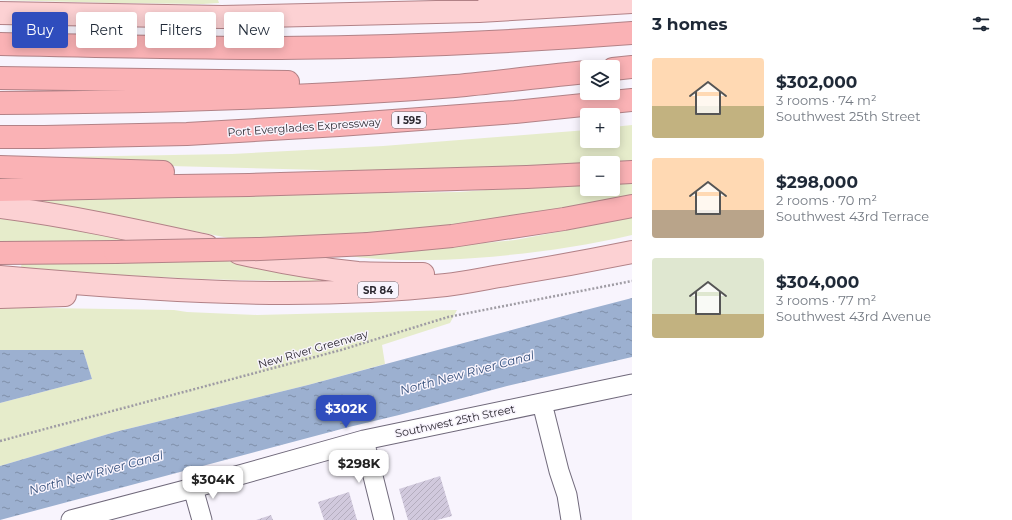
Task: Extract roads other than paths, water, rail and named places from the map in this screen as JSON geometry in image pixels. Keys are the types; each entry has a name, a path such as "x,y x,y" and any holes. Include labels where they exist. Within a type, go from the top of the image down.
{"highway":[{"path":"0,44 265,48 490,42 632,33"},
{"path":"620,68 632,67"},
{"path":"0,78 237,82 370,82 580,71"},
{"path":"0,103 112,102 256,97 388,90 456,86 580,72"},
{"name":"Port Everglades Expressway","path":"0,137 187,134 278,129 515,112 632,100"},
{"path":"0,168 247,174 380,181"},
{"path":"620,172 632,172"},
{"path":"0,190 249,186 580,174"},
{"path":"0,253 260,249 368,244 459,235 564,219 632,206"}],"main road":[{"path":"583,0 632,2"},
{"path":"0,13 222,17 479,11 632,2"},
{"path":"0,207 114,225 276,261 317,268 396,274 445,273 568,265"},
{"name":"SR 84","path":"0,277 187,291 277,293 390,290 448,285 568,265 632,252"},
{"path":"0,297 187,291"}],"street":[{"name":"Southwest 25th Street","path":"71,520 194,488 364,440 632,384"},
{"path":"542,403 559,472 567,495 571,520"},
{"path":"364,440 384,520"},
{"path":"194,488 202,520"}],"water":[{"name":"North New River Canal","path":"632,298 632,357 507,386 0,520 0,466 115,432 308,385"},
{"path":"0,350 83,350 92,379 0,403"}]}
